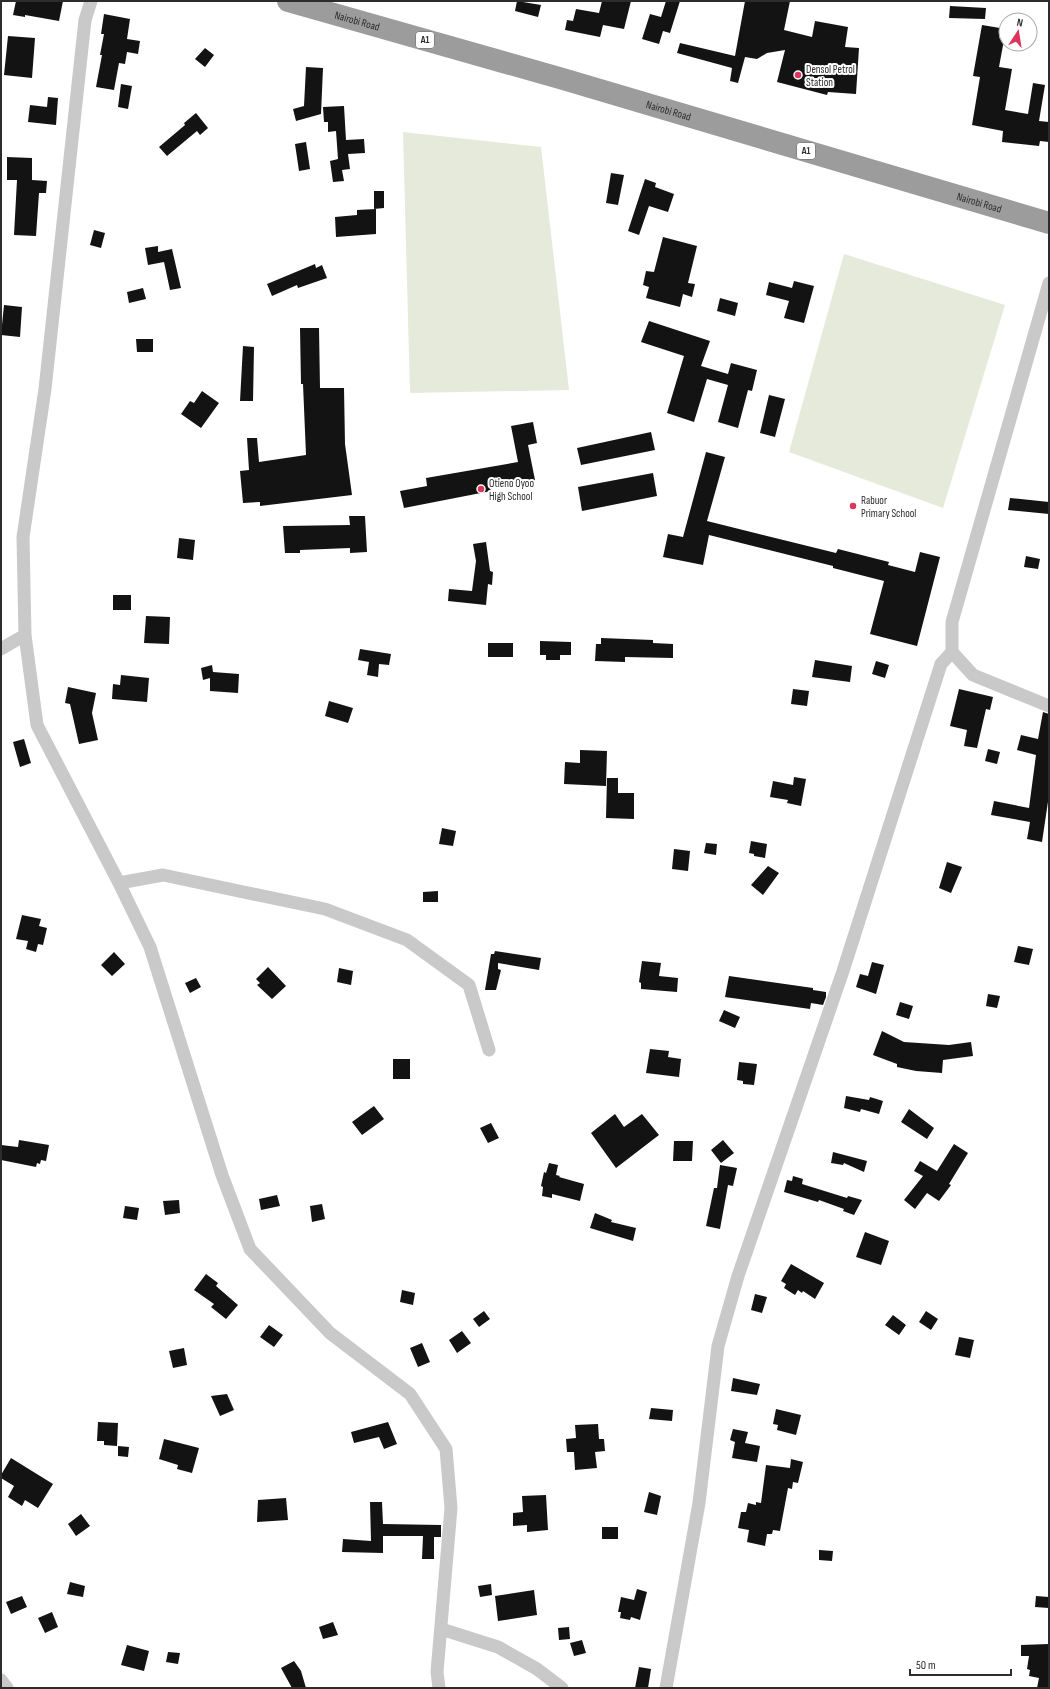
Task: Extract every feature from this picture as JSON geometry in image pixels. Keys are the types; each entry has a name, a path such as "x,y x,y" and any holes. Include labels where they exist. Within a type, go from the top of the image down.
{"highway":[{"name":"Nairobi Road","path":"288,1 563,78 1049,223"}],"street":[{"path":"91,1 85,20 45,389 23,537 25,635 37,724 119,883 150,947 222,1175 250,1249 330,1333 410,1394 446,1449 451,1508 437,1672 439,1688"},
{"path":"1049,283 952,622 952,652 973,675 1049,706"},
{"path":"1,649 25,635"},
{"path":"666,1688 699,1503 718,1346 738,1276 843,971 941,664 952,652"},
{"path":"119,883 163,874 325,909 407,940 469,985 489,1050"},
{"path":"441,1629 498,1647 537,1669 562,1688"},
{"path":"1,1680 7,1688"}],"green space":[{"path":"403,132 541,147 569,390 410,393"},
{"path":"844,254 1005,305 943,508 789,452"}],"building":[{"path":"16,1 63,1 59,21 25,15 25,17 13,15"},
{"path":"517,1 541,5 538,17 515,11"},
{"path":"602,1 631,1 624,29 603,25 600,37 565,30 567,20 573,21 576,9 599,13"},
{"path":"666,1 680,1 670,33 663,31 659,44 642,39 650,14 661,17"},
{"path":"745,1 790,1 784,30 812,37 815,21 848,27 845,47 859,48 856,94 828,92 827,95 777,82 785,50 767,53 757,59 745,57 738,83 730,81 732,68 677,53 680,43 735,56"},
{"path":"950,6 986,8 985,19 949,18"},
{"path":"104,14 130,19 127,39 140,41 138,54 127,52 125,64 119,63 114,90 96,87 102,55 100,55 104,34 101,34"},
{"path":"982,25 998,28 998,52 1002,52 999,67 1012,69 1005,110 1028,114 1033,83 1045,85 1039,121 1049,122 1049,142 1040,141 1039,146 1002,142 1003,131 972,125 980,77 973,76"},
{"path":"8,36 35,38 32,78 4,75"},
{"path":"205,48 214,55 205,67 195,59"},
{"path":"306,67 323,68 321,114 296,121 293,109 304,106"},
{"path":"121,84 132,86 128,109 118,107"},
{"path":"48,97 58,98 56,125 28,122 30,105 47,107"},
{"path":"344,106 346,140 364,139 365,153 348,154 350,169 342,170 344,181 333,182 330,161 338,159 336,131 328,132 328,122 324,122 323,107"},
{"path":"196,113 208,128 200,135 197,131 167,156 159,147 185,125 184,123"},
{"path":"306,142 310,169 299,171 295,144"},
{"path":"7,157 32,158 32,180 47,181 46,193 39,193 36,236 14,235 17,180 7,180"},
{"path":"611,173 624,175 618,205 606,203"},
{"path":"645,179 656,183 655,187 674,194 668,212 649,206 639,235 628,231"},
{"path":"374,191 384,191 384,208 374,209"},
{"path":"376,209 376,234 336,237 335,217 357,215 357,210"},
{"path":"94,230 105,233 101,248 90,245"},
{"path":"663,237 697,246 688,283 695,284 692,297 683,294 680,307 646,298 649,287 643,285 646,271 654,272"},
{"path":"158,246 158,252 172,249 181,288 170,290 164,262 148,265 145,248"},
{"path":"315,264 316,268 322,265 327,278 298,288 297,285 272,296 267,284"},
{"path":"794,281 814,286 804,323 784,318 789,301 766,295 769,282 792,288"},
{"path":"143,288 146,299 129,303 127,292"},
{"path":"720,298 738,303 735,316 717,311"},
{"path":"4,305 22,307 20,337 1,335"},
{"path":"649,321 710,341 701,366 728,374 731,363 757,370 752,391 748,390 738,428 718,422 728,385 707,379 694,422 667,413 684,356 641,342"},
{"path":"300,328 319,328 320,388 344,388 345,444 352,495 260,506 260,502 243,503 240,471 249,470 247,438 257,438 259,462 306,455 303,384 301,384"},
{"path":"136,339 153,339 153,352 137,352"},
{"path":"243,346 254,347 253,401 240,401"},
{"path":"202,391 219,403 201,428 181,414 190,401 194,403"},
{"path":"769,395 785,399 775,437 760,433"},
{"path":"533,422 537,443 528,445 535,480 490,488 491,491 404,508 400,491 427,486 426,478 518,462 511,426"},
{"path":"651,432 655,450 581,465 577,448"},
{"path":"706,452 725,457 707,521 836,553 838,549 889,562 888,565 915,572 920,552 940,557 917,646 870,634 884,581 833,568 833,566 709,535 703,565 663,557 668,534 683,537"},
{"path":"653,473 657,496 582,511 578,487"},
{"path":"1010,498 1049,502 1049,514 1008,510"},
{"path":"349,516 365,516 367,552 350,553 350,548 300,550 300,553 285,553 283,526 350,525"},
{"path":"179,538 195,540 193,560 177,558"},
{"path":"486,542 490,571 493,572 492,585 488,584 486,605 448,601 449,589 472,591 476,561 473,544"},
{"path":"1026,556 1040,559 1038,569 1024,567"},
{"path":"113,595 131,595 131,610 113,610"},
{"path":"146,616 170,617 169,644 144,643"},
{"path":"601,638 653,640 653,643 673,644 673,658 625,657 625,662 595,661 596,644 601,644"},
{"path":"540,641 571,642 571,655 560,655 560,660 546,660 546,655 540,655"},
{"path":"488,643 513,643 513,657 488,657"},
{"path":"360,649 391,654 389,665 379,664 378,677 367,675 369,662 358,660"},
{"path":"815,660 852,666 850,682 812,677"},
{"path":"876,661 889,665 885,678 872,674"},
{"path":"212,665 213,672 239,674 238,693 210,691 210,678 203,680 201,668"},
{"path":"121,675 149,678 147,702 112,699 113,684 120,685"},
{"path":"68,687 96,693 92,713 98,740 79,744 70,704 65,703"},
{"path":"793,689 809,691 807,706 791,704"},
{"path":"959,689 993,697 990,710 986,709 977,748 964,746 967,730 950,726"},
{"path":"329,701 353,708 348,723 325,716"},
{"path":"1043,712 1049,714 1049,795 1042,842 1027,839 1030,822 991,815 994,801 1029,808 1036,755 1017,750 1021,735 1038,739"},
{"path":"24,739 31,763 20,767 13,742"},
{"path":"988,749 1000,752 997,764 985,761"},
{"path":"580,750 607,751 606,786 564,784 565,762 580,763"},
{"path":"794,777 806,779 801,806 787,803 788,800 770,797 773,781 793,785"},
{"path":"607,778 618,778 618,793 634,793 634,819 606,818"},
{"path":"442,828 456,831 453,846 439,844"},
{"path":"751,841 767,844 765,858 754,856 754,854 749,853"},
{"path":"706,843 717,844 716,855 704,853"},
{"path":"674,849 690,851 688,871 672,869"},
{"path":"947,862 962,867 951,893 939,888"},
{"path":"768,866 779,873 763,895 751,885"},
{"path":"438,891 438,902 423,902 423,892"},
{"path":"22,915 41,919 39,926 47,928 43,945 38,944 36,952 26,949 28,941 16,939"},
{"path":"1018,946 1033,949 1029,965 1014,962"},
{"path":"495,951 541,958 539,970 498,963 498,969 501,970 496,990 485,990 491,954 494,954"},
{"path":"114,952 125,964 112,976 101,965"},
{"path":"642,961 661,963 659,976 678,978 677,992 641,989 641,983 639,982"},
{"path":"872,962 884,965 876,994 856,987 860,974 868,976"},
{"path":"268,967 286,986 272,999 257,985 260,983 256,979"},
{"path":"339,968 353,971 351,985 337,982"},
{"path":"729,976 813,988 813,990 826,992 826,997 823,1005 811,1003 810,1009 725,997"},
{"path":"196,978 201,987 190,993 185,983"},
{"path":"988,994 1000,996 997,1008 986,1006"},
{"path":"900,1002 913,1006 909,1019 896,1015"},
{"path":"724,1010 740,1017 735,1028 719,1021"},
{"path":"882,1031 904,1042 949,1045 971,1042 973,1056 943,1060 942,1073 916,1071 897,1067 897,1064 873,1055"},
{"path":"650,1049 669,1051 668,1057 681,1059 679,1077 646,1073"},
{"path":"393,1059 410,1059 410,1079 393,1079"},
{"path":"739,1062 757,1064 754,1085 743,1084 743,1081 737,1080"},
{"path":"846,1096 869,1100 870,1097 883,1101 879,1114 861,1109 860,1112 844,1108"},
{"path":"374,1106 384,1119 362,1135 352,1122"},
{"path":"909,1109 934,1128 927,1139 901,1122"},
{"path":"615,1114 624,1127 642,1114 659,1135 616,1168 591,1133"},
{"path":"491,1123 499,1138 488,1143 480,1128"},
{"path":"19,1140 49,1145 46,1161 41,1160 40,1164 37,1163 36,1167 1,1160 1,1145 18,1147"},
{"path":"723,1140 734,1153 721,1163 711,1150"},
{"path":"674,1141 693,1141 692,1161 673,1161"},
{"path":"954,1144 968,1153 949,1184 951,1185 939,1201 927,1193 915,1209 904,1200 923,1176 914,1171 920,1161 937,1171"},
{"path":"833,1152 867,1161 864,1172 844,1163 843,1165 831,1163"},
{"path":"549,1163 558,1165 556,1175 560,1176 559,1177 584,1184 580,1201 552,1194 552,1198 542,1196 543,1187 541,1186 544,1172 546,1173"},
{"path":"720,1165 737,1168 733,1186 728,1185 720,1229 706,1226 714,1188 717,1188"},
{"path":"793,1176 803,1179 802,1184 847,1198 848,1196 862,1200 854,1215 843,1211 844,1209 819,1200 818,1202 784,1192 787,1180 792,1181"},
{"path":"277,1195 280,1206 261,1210 259,1199"},
{"path":"179,1200 180,1213 165,1215 163,1201"},
{"path":"322,1204 325,1219 312,1222 310,1206"},
{"path":"125,1206 139,1208 137,1220 123,1218"},
{"path":"595,1213 612,1220 611,1222 636,1228 633,1241 590,1228"},
{"path":"865,1232 889,1241 881,1265 856,1257"},
{"path":"791,1264 824,1283 815,1299 803,1291 802,1293 798,1290 795,1295 784,1288 786,1284 781,1281"},
{"path":"206,1274 218,1283 216,1286 238,1305 226,1319 211,1307 214,1304 194,1290"},
{"path":"402,1290 415,1293 413,1305 400,1302"},
{"path":"755,1294 767,1297 762,1313 751,1310"},
{"path":"484,1311 490,1319 479,1327 473,1319"},
{"path":"926,1311 938,1319 931,1330 919,1322"},
{"path":"893,1315 906,1325 899,1335 885,1325"},
{"path":"269,1325 283,1335 274,1347 260,1337"},
{"path":"462,1331 471,1343 457,1353 449,1340"},
{"path":"959,1337 974,1340 970,1358 955,1355"},
{"path":"422,1343 430,1362 418,1367 410,1348"},
{"path":"184,1348 187,1365 173,1368 169,1351"},
{"path":"733,1378 760,1384 757,1395 731,1391"},
{"path":"227,1394 234,1410 220,1416 211,1396"},
{"path":"651,1408 673,1410 672,1421 649,1419"},
{"path":"776,1409 801,1415 796,1435 777,1430 778,1425 773,1424"},
{"path":"98,1422 118,1423 117,1446 104,1445 104,1441 97,1441"},
{"path":"388,1422 397,1444 384,1449 379,1437 354,1443 351,1432"},
{"path":"598,1424 599,1439 604,1439 605,1451 595,1452 597,1468 575,1470 574,1452 567,1452 566,1439 576,1438 575,1425"},
{"path":"733,1429 748,1432 745,1443 760,1446 757,1462 732,1458 735,1442 730,1440"},
{"path":"164,1439 199,1448 192,1473 177,1469 178,1465 159,1459"},
{"path":"118,1446 129,1447 128,1457 118,1456"},
{"path":"11,1458 53,1484 38,1508 25,1500 22,1506 8,1497 14,1486 1,1478 1,1475"},
{"path":"791,1459 803,1462 798,1483 793,1482 792,1489 788,1488 780,1531 773,1530 772,1534 767,1534 765,1546 747,1542 749,1530 738,1528 741,1512 746,1512 748,1503 756,1505 756,1502 761,1503 766,1465 790,1468"},
{"path":"649,1492 661,1496 657,1515 644,1512"},
{"path":"546,1495 548,1530 527,1532 527,1525 513,1526 513,1513 523,1512 522,1496"},
{"path":"286,1498 288,1520 257,1522 258,1500"},
{"path":"370,1502 382,1502 383,1524 441,1525 441,1537 434,1537 434,1559 422,1559 423,1536 383,1536 383,1553 342,1552 343,1539 371,1541"},
{"path":"81,1514 90,1526 76,1536 68,1524"},
{"path":"602,1527 618,1527 618,1539 602,1539"},
{"path":"819,1550 833,1551 832,1561 819,1560"},
{"path":"70,1582 85,1586 83,1597 67,1594"},
{"path":"491,1584 492,1595 480,1597 478,1586"},
{"path":"637,1589 647,1592 640,1620 631,1617 630,1620 620,1618 621,1612 618,1612 621,1597 634,1600"},
{"path":"534,1590 537,1615 498,1621 495,1596"},
{"path":"22,1596 27,1607 11,1614 6,1602"},
{"path":"1036,1596 1049,1597 1049,1608 1035,1607"},
{"path":"52,1612 58,1627 45,1633 38,1618"},
{"path":"333,1622 338,1635 323,1639 319,1627"},
{"path":"569,1627 570,1639 559,1640 558,1628"},
{"path":"582,1640 586,1653 574,1656 570,1643"},
{"path":"1049,1644 1049,1688 1037,1688 1039,1678 1029,1676 1030,1670 1027,1669 1029,1656 1021,1656 1021,1645"},
{"path":"127,1645 149,1651 144,1671 121,1665"},
{"path":"168,1652 180,1653 178,1664 166,1662"},
{"path":"294,1661 301,1671 306,1688 292,1688 281,1668"},
{"path":"639,1667 651,1669 648,1688 635,1688"}],"place":[{"name":"Densol Petrol Station","path":"798,75"},
{"name":"Otieno Oyoo High School","path":"481,489"},
{"name":"Rabuor Primary School","path":"853,506"}]}
